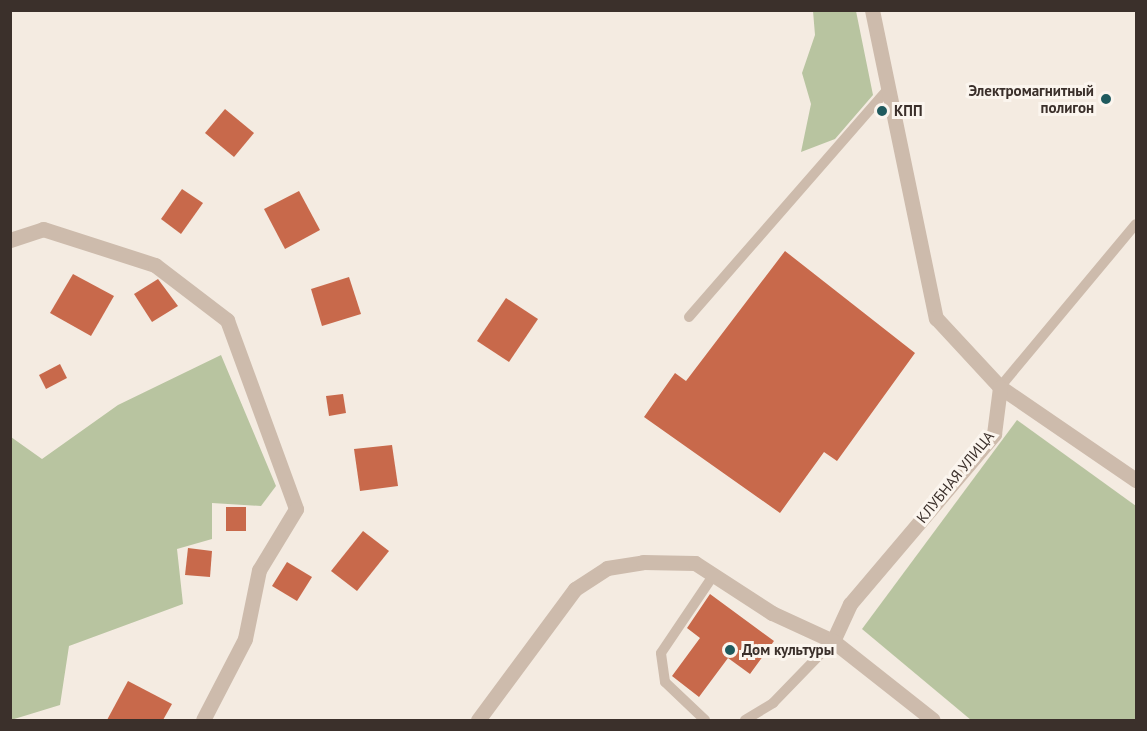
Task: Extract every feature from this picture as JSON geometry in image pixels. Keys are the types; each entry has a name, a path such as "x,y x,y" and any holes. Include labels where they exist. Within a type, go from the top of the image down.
{"street":[{"path":"872,10 936,318 1000,387 1137,480"},
{"path":"10,240 43,229 155,265 227,320 296,509 259,570 245,639 203,720"},
{"name":"КЛУБНАЯ УЛИЦА","path":"833,641 850,604 994,434 1000,387"},
{"path":"478,720 575,589 607,568 695,563 772,613 833,641 933,720"}],"lane":[{"path":"689,317 888,89"},
{"path":"1000,387 1137,224"},
{"path":"705,720 665,682 661,653 713,576"},
{"path":"745,720 773,703 833,641"}],"green space":[{"path":"813,11 856,11 873,95 835,139 801,152 811,104 802,73 815,35"},
{"path":"221,355 276,486 261,506 212,503 212,539 177,549 183,604 69,646 60,705 11,720 11,437 42,459 118,405"},
{"path":"1017,420 1136,506 1136,720 971,720 862,629"}],"building":[{"path":"225,109 254,133 234,157 205,133"},
{"path":"182,189 203,203 181,234 161,219"},
{"path":"299,191 320,230 285,249 264,209"},
{"path":"785,251 915,353 837,461 824,452 780,513 644,417 675,373 686,381"},
{"path":"73,274 114,296 91,336 50,313"},
{"path":"349,277 361,314 322,326 311,289"},
{"path":"158,279 178,306 152,322 134,294"},
{"path":"506,298 538,319 509,362 477,341"},
{"path":"60,364 67,378 46,389 39,375"},
{"path":"343,394 346,413 329,416 326,396"},
{"path":"392,445 398,486 360,491 354,449"},
{"path":"226,507 246,507 246,531 226,531"},
{"path":"363,531 389,551 357,591 331,571"},
{"path":"188,548 212,551 210,577 185,575"},
{"path":"287,562 312,577 297,601 272,586"},
{"name":"Дом культуры","path":"710,594 774,641 750,674 728,658 699,697 672,676 700,638 687,628"},
{"path":"128,681 172,704 163,720 107,720"}],"place":[{"name":"Электромагнитный полигон","path":"1106,99"},
{"name":"КПП","path":"882,111"},
{"name":"Дом культуры","path":"730,650"}]}
